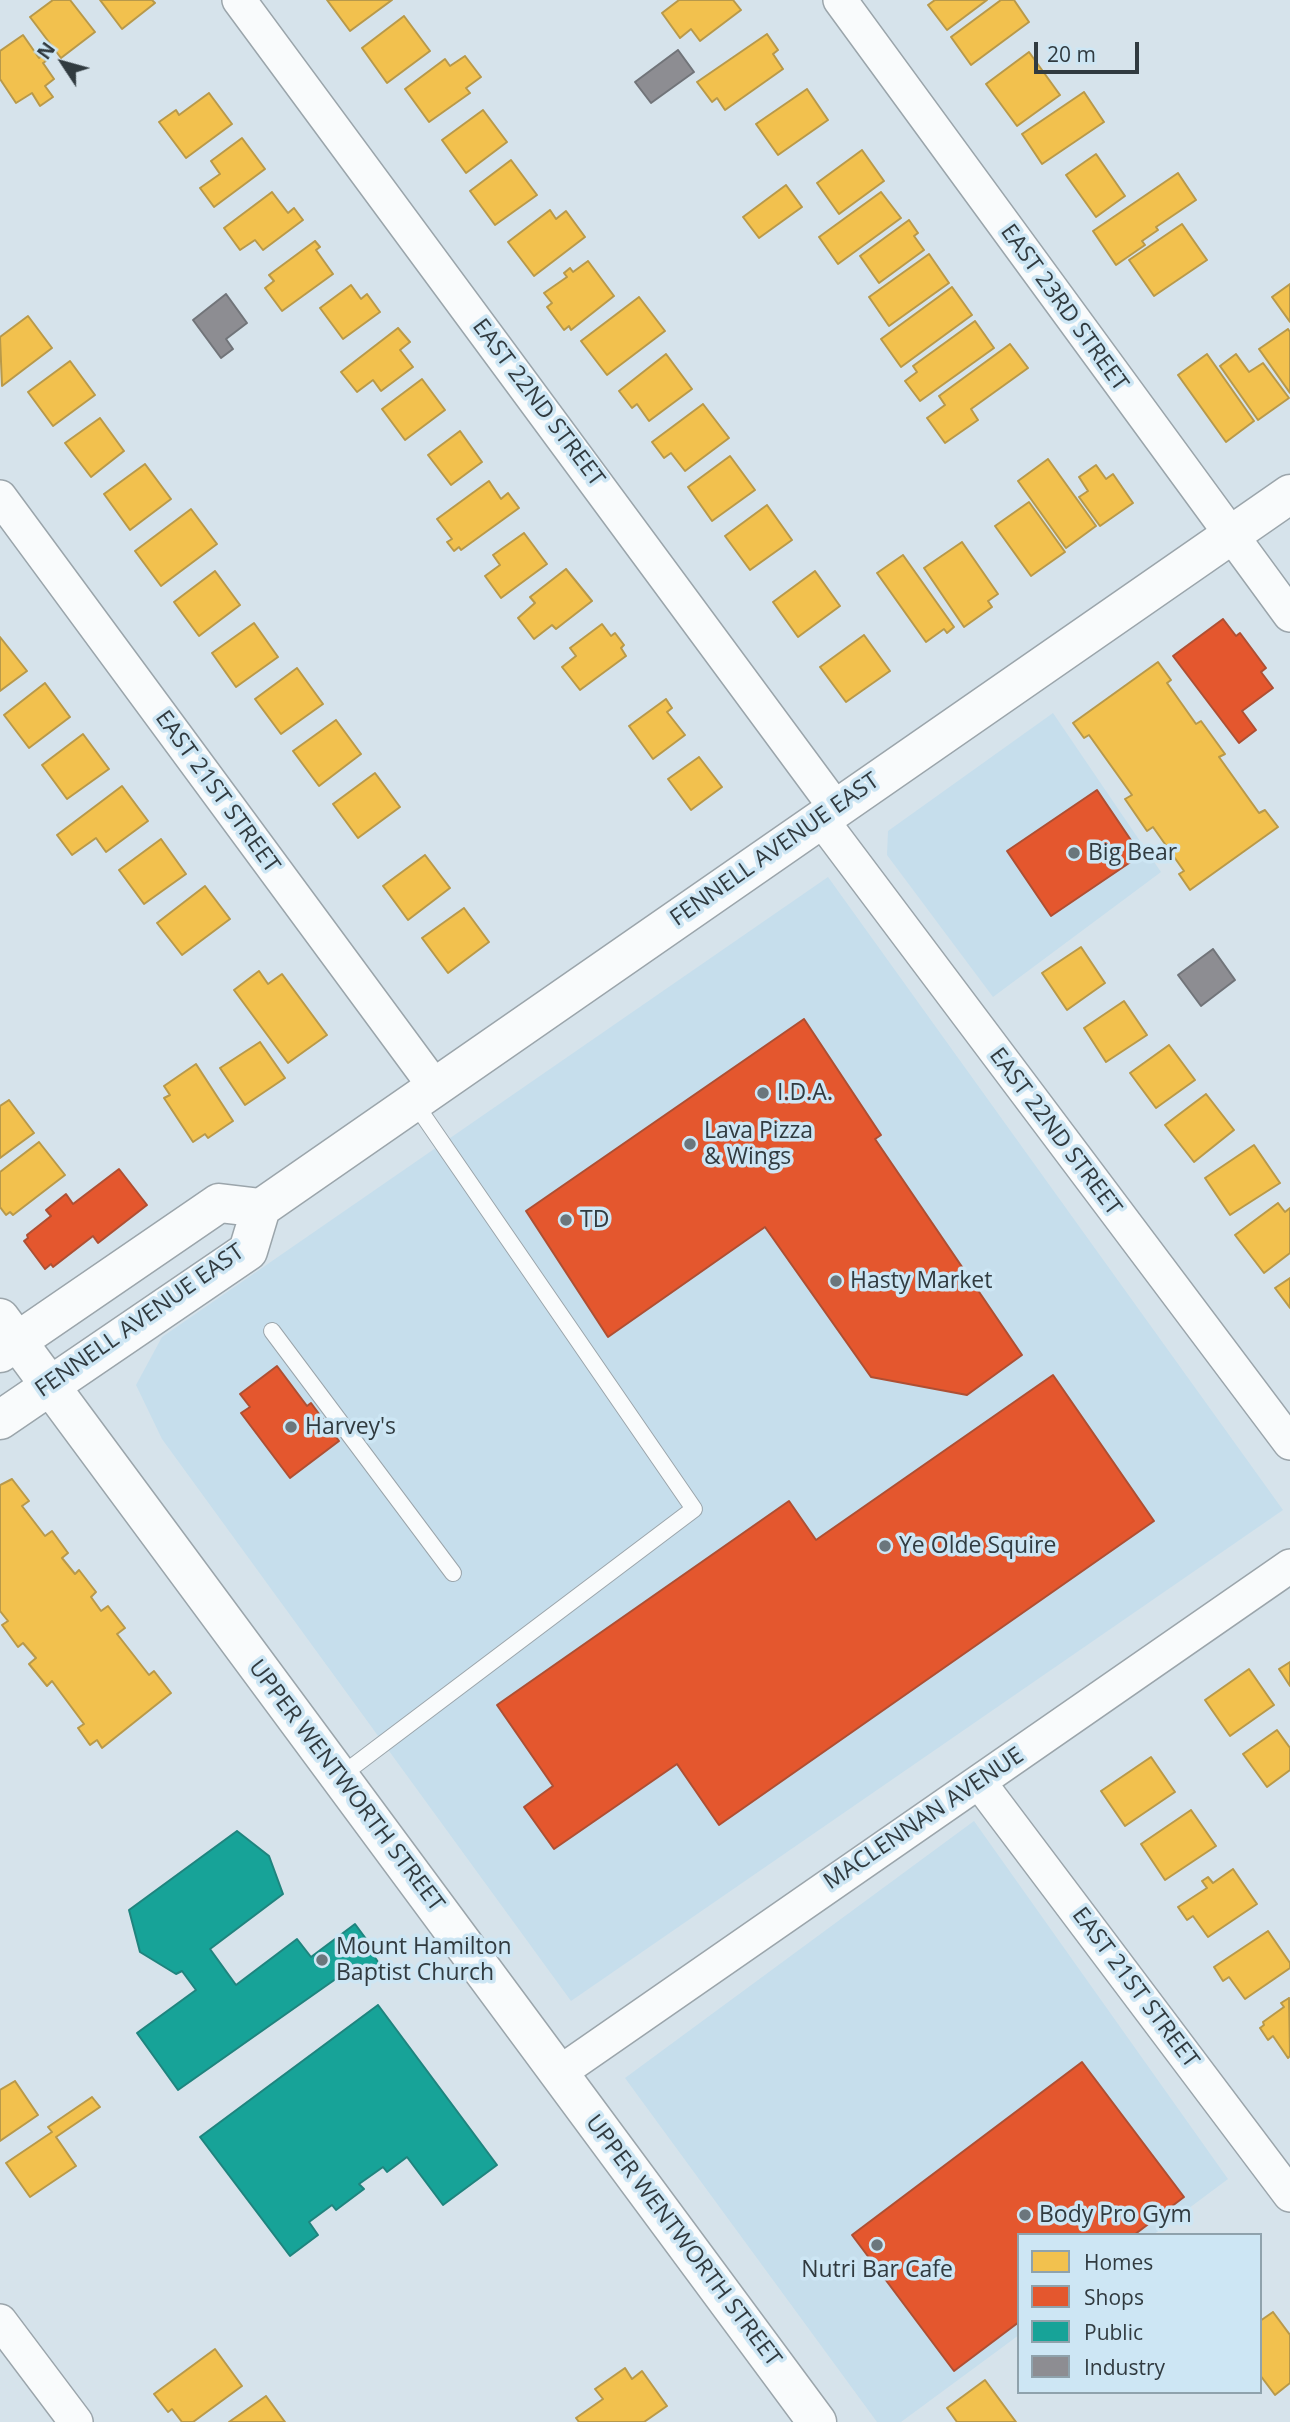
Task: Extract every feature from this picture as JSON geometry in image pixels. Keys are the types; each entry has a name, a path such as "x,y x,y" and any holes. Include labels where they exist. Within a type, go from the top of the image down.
{"main road":[{"name":"FENNELL AVENUE EAST","path":"0,1420 248,1251 261,1208 1290,494"},
{"name":"FENNELL AVENUE EAST","path":"6,1337 219,1203 261,1208"},
{"name":"UPPER WENTWORTH STREET","path":"6,1337 50,1385 817,2422"}],"street":[{"name":"EAST 22ND STREET","path":"239,0 828,813 1290,1443"},
{"name":"EAST 23RD STREET","path":"840,0 1290,615"},
{"name":"EAST 21ST STREET","path":"0,496 425,1094"},
{"name":"MACLENNAN AVENUE","path":"559,2073 1290,1566"},
{"name":"EAST 21ST STREET","path":"979,1782 1290,2195"},
{"path":"0,2321 76,2422"}],"lane":[{"path":"340,1777 694,1509 425,1094"},
{"path":"272,1331 453,1573"}],"shaded area":[{"path":"1053,713 1161,872 993,997 887,855 888,831"},
{"path":"828,877 1283,1510 571,2001 162,1439 136,1385 162,1337"},
{"path":"974,1821 1228,2179 1156,2233 1017,2233 1017,2336 901,2422 877,2422 625,2078"}],"building: Homes":[{"path":"53,0 70,0 95,32 61,58 30,17"},
{"path":"100,0 152,0 155,3 122,29"},
{"path":"327,0 392,0 350,31"},
{"path":"679,0 733,0 741,10 700,41 691,29 680,38 662,13"},
{"path":"935,0 987,0 947,30 928,5"},
{"path":"1001,0 1014,0 1029,22 971,65 951,37"},
{"path":"404,16 430,51 387,83 362,48"},
{"path":"767,34 778,50 773,54 783,69 725,110 717,98 712,102 697,82"},
{"path":"23,35 39,58 42,55 46,61 43,63 54,79 45,86 53,97 40,106 32,93 16,103 0,79 0,51"},
{"path":"1029,52 1060,95 1017,126 986,84"},
{"path":"465,56 481,77 466,88 470,93 429,122 405,89 445,59 450,66"},
{"path":"807,89 828,120 778,155 756,124"},
{"path":"1084,92 1104,122 1042,164 1022,134"},
{"path":"209,93 232,124 186,158 159,122 176,110 179,115"},
{"path":"483,110 507,142 466,173 442,140"},
{"path":"242,138 265,169 214,207 200,188 220,174 211,161"},
{"path":"862,150 884,181 839,214 817,183"},
{"path":"1096,154 1125,196 1096,217 1066,175"},
{"path":"511,160 537,195 495,225 470,191"},
{"path":"1178,173 1196,200 1156,227 1158,230 1142,241 1145,245 1116,265 1093,231"},
{"path":"786,185 802,207 759,238 743,217"},
{"path":"272,192 288,213 294,208 303,220 263,250 255,240 240,250 224,228"},
{"path":"881,192 901,218 838,264 819,237"},
{"path":"550,210 556,219 566,211 585,237 534,276 508,242"},
{"path":"909,220 918,233 914,236 924,250 879,283 860,256"},
{"path":"1182,224 1207,260 1154,296 1129,260"},
{"path":"315,241 320,247 316,250 333,274 282,311 265,288 274,281 269,275"},
{"path":"929,254 949,283 889,326 869,297"},
{"path":"588,261 614,296 571,330 569,326 564,330 547,307 552,303 544,293 567,277 564,273 570,268 573,272"},
{"path":"1290,284 1290,322 1272,297"},
{"path":"351,285 361,299 367,294 380,312 343,339 320,308"},
{"path":"952,287 972,315 901,367 881,339"},
{"path":"639,297 665,331 607,375 581,341"},
{"path":"28,316 52,348 2,386 0,337"},
{"path":"975,321 994,348 920,401 905,381 917,372 913,366"},
{"path":"398,328 410,342 400,350 413,367 381,391 373,380 357,392 341,372"},
{"path":"1288,329 1290,332 1290,393 1259,349"},
{"path":"1010,344 1028,368 971,409 978,420 945,443 927,418 945,405 939,396"},
{"path":"666,354 692,389 649,421 637,404 632,408 619,391"},
{"path":"1207,354 1254,421 1226,442 1178,375"},
{"path":"1236,354 1249,372 1263,363 1289,398 1258,420 1220,366"},
{"path":"70,361 95,395 53,426 28,392"},
{"path":"422,379 445,410 405,440 382,409"},
{"path":"703,404 729,438 685,471 671,453 664,458 652,442"},
{"path":"100,418 124,451 91,477 65,443"},
{"path":"460,431 482,462 451,485 428,455"},
{"path":"730,456 755,490 712,521 688,487"},
{"path":"1048,459 1096,526 1066,548 1018,481"},
{"path":"145,464 171,499 130,530 104,494"},
{"path":"1096,465 1106,479 1113,474 1133,503 1100,526 1079,497 1088,491 1079,477"},
{"path":"489,481 501,499 508,493 519,508 461,550 459,547 454,551 447,542 452,539 437,519"},
{"path":"1029,502 1065,552 1031,576 995,526"},
{"path":"767,505 792,540 750,570 725,536"},
{"path":"191,509 217,544 161,586 135,551"},
{"path":"524,533 547,564 501,598 485,576 500,565 493,555"},
{"path":"962,542 998,594 988,601 992,607 964,627 924,568"},
{"path":"903,555 954,627 947,633 944,629 926,642 877,573"},
{"path":"566,569 592,601 556,629 552,625 534,639 518,618 535,603 530,597"},
{"path":"215,571 240,605 199,636 174,602"},
{"path":"815,571 840,606 798,637 773,602"},
{"path":"254,623 278,657 236,687 212,653"},
{"path":"602,624 611,636 615,633 624,645 621,648 626,656 580,690 562,667 576,656 570,648"},
{"path":"864,635 890,671 846,702 820,667"},
{"path":"0,637 27,671 0,691"},
{"path":"1158,662 1171,680 1167,683 1196,724 1201,721 1225,754 1219,757 1259,813 1265,810 1278,827 1190,890 1179,874 1184,871 1153,827 1147,831 1125,799 1132,795 1089,735 1084,738 1073,723"},
{"path":"297,668 323,704 281,734 255,699"},
{"path":"45,683 70,717 29,748 4,715"},
{"path":"666,699 672,708 667,712 685,735 653,759 629,726"},
{"path":"336,720 361,754 319,786 293,751"},
{"path":"83,734 109,769 67,799 42,765"},
{"path":"699,757 722,787 691,810 668,779"},
{"path":"375,773 400,807 358,838 333,804"},
{"path":"122,786 148,821 106,852 96,838 72,855 57,835"},
{"path":"161,839 186,874 144,904 119,870"},
{"path":"425,855 450,888 408,920 383,886"},
{"path":"205,886 230,919 182,955 157,923"},
{"path":"464,908 489,942 448,973 422,938"},
{"path":"1081,947 1105,983 1067,1010 1042,973"},
{"path":"259,971 268,984 282,974 327,1035 288,1063 234,990"},
{"path":"1124,1001 1147,1035 1106,1062 1084,1028"},
{"path":"260,1042 285,1078 245,1105 220,1068"},
{"path":"1169,1045 1195,1080 1156,1108 1130,1073"},
{"path":"196,1064 233,1121 208,1138 205,1134 193,1142 164,1098 170,1095 164,1086"},
{"path":"1206,1094 1234,1130 1194,1162 1165,1125"},
{"path":"9,1100 34,1133 0,1158 0,1106"},
{"path":"39,1142 65,1175 13,1215 10,1212 6,1215 0,1207 0,1172"},
{"path":"1254,1145 1280,1183 1230,1215 1205,1178"},
{"path":"1278,1203 1285,1212 1290,1208 1290,1253 1264,1273 1235,1235"},
{"path":"1290,1278 1290,1308 1275,1288"},
{"path":"12,1479 29,1501 22,1506 45,1536 52,1531 68,1553 62,1558 75,1574 79,1570 96,1592 91,1597 101,1611 108,1606 125,1628 117,1634 149,1675 154,1671 171,1693 102,1748 97,1740 90,1745 78,1728 84,1724 52,1681 47,1686 29,1664 36,1658 23,1643 18,1647 2,1625 8,1621 0,1611 0,1485"},
{"path":"1290,1662 1290,1686 1279,1669"},
{"path":"1249,1669 1274,1705 1230,1736 1205,1700"},
{"path":"1277,1730 1290,1748 1290,1770 1267,1787 1243,1754"},
{"path":"1151,1757 1175,1792 1125,1826 1101,1791"},
{"path":"1191,1810 1216,1846 1165,1880 1141,1844"},
{"path":"1233,1869 1257,1904 1208,1937 1193,1916 1187,1920 1178,1907 1207,1888 1202,1881 1208,1877 1213,1883"},
{"path":"1268,1931 1290,1963 1290,1968 1245,1999 1229,1977 1223,1981 1214,1967"},
{"path":"1289,1998 1288,2058 1273,2036 1268,2040 1260,2028 1264,2025 1263,2022 1284,2007 1281,2003"},
{"path":"15,2081 38,2115 0,2141 0,2090"},
{"path":"92,2097 100,2107 56,2137 76,2166 30,2197 6,2163 52,2132 48,2127"},
{"path":"1273,2312 1290,2335 1290,2383 1275,2395 1262,2378 1262,2320"},
{"path":"215,2349 242,2386 193,2422 182,2422 172,2409 168,2412 154,2394"},
{"path":"625,2368 632,2379 642,2371 667,2406 644,2422 579,2422 576,2418 603,2399 595,2389"},
{"path":"985,2380 1016,2422 957,2422 947,2408"},
{"path":"266,2396 285,2422 229,2422"}],"building: Shops":[{"path":"1223,619 1236,636 1240,633 1266,668 1261,672 1273,688 1242,711 1256,730 1239,743 1173,656"},
{"name":"Big Bear","path":"1097,790 1141,855 1051,916 1007,851"},
{"path":"804,1019 881,1135 875,1139 1022,1355 967,1395 871,1377 765,1227 608,1337 526,1211"},
{"path":"119,1169 147,1205 98,1243 93,1236 53,1267 51,1264 45,1269 24,1241 28,1238 27,1235 51,1216 46,1210 66,1194 73,1204"},
{"name":"Harvey's","path":"277,1366 307,1406 311,1403 339,1441 290,1478 241,1413 250,1407 240,1394"},
{"path":"1053,1375 1154,1521 719,1825 677,1764 554,1849 524,1807 553,1786 497,1705 789,1501 816,1540"},
{"path":"1082,2062 1184,2197 1137,2233 1017,2233 1017,2324 954,2371 852,2235"}],"building: Public":[{"name":"Mount Hamilton Baptist Church","path":"237,1831 269,1856 283,1894 210,1949 236,1985 297,1939 311,1957 355,1924 375,1951 372,1953 380,1965 366,1976 357,1964 178,2090 137,2033 196,1990 182,1971 176,1974 140,1952 129,1910"},
{"path":"378,2005 497,2165 443,2205 407,2157 387,2172 383,2167 359,2184 364,2189 336,2210 332,2205 309,2222 318,2235 290,2256 200,2137"}],"building: Industry":[{"path":"678,50 694,72 651,103 635,82"},
{"path":"226,294 247,323 226,339 233,349 221,358 193,320"},
{"path":"1213,949 1235,980 1201,1006 1178,975"}],"place":[{"name":"Big Bear","path":"1074,853"},
{"name":"I.D.A.","path":"763,1093"},
{"name":"Lava Pizza & Wings","path":"690,1144"},
{"name":"TD","path":"566,1220"},
{"name":"Hasty Market","path":"836,1281"},
{"name":"Harvey's","path":"291,1427"},
{"name":"Ye Olde Squire","path":"885,1546"},
{"name":"Mount Hamilton Baptist Church","path":"322,1960"},
{"name":"Body Pro Gym","path":"1025,2215"},
{"name":"Nutri Bar Cafe","path":"877,2245"}]}
